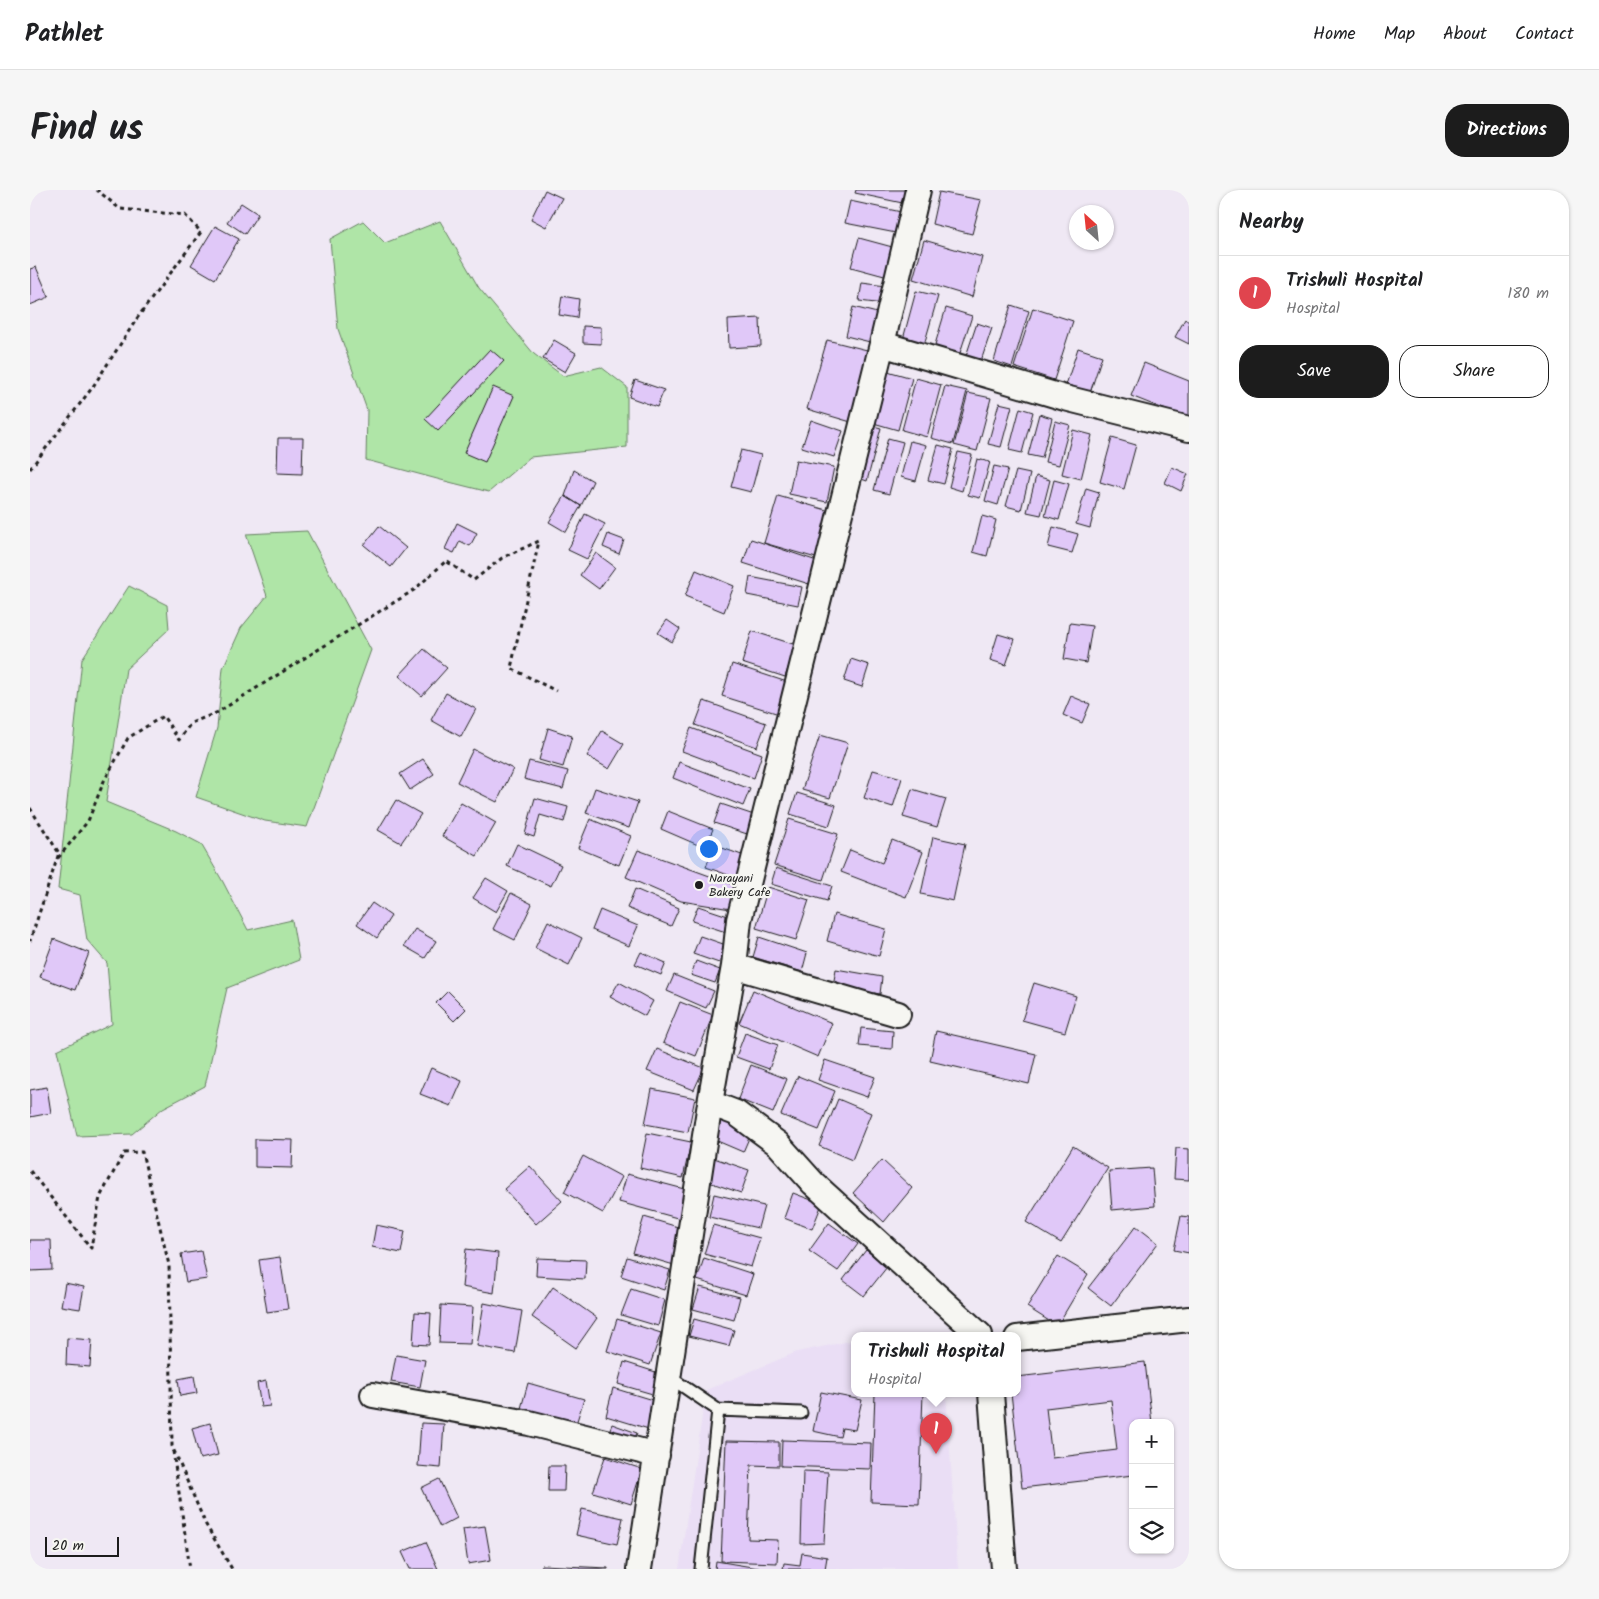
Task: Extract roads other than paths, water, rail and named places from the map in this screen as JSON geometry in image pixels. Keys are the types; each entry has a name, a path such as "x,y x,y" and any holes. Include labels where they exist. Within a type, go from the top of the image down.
{"street":[{"path":"639,1569 710,1103 734,966 740,920 882,344 918,190"},
{"path":"882,344 1065,398 1189,429"},
{"path":"734,966 898,1014"},
{"path":"710,1103 736,1112 778,1144 813,1183 977,1332"},
{"path":"1021,1338 1189,1319"},
{"path":"373,1395 528,1423 656,1455"},
{"path":"991,1397 1004,1569"}],"lane":[{"path":"668,1376 718,1410 801,1413"},
{"path":"700,1569 718,1410"}],"place":[{"name":"Narayani Bakery Cafe","path":"699,885"},
{"name":"Trishuli Hospital","path":"936,1454"}]}
